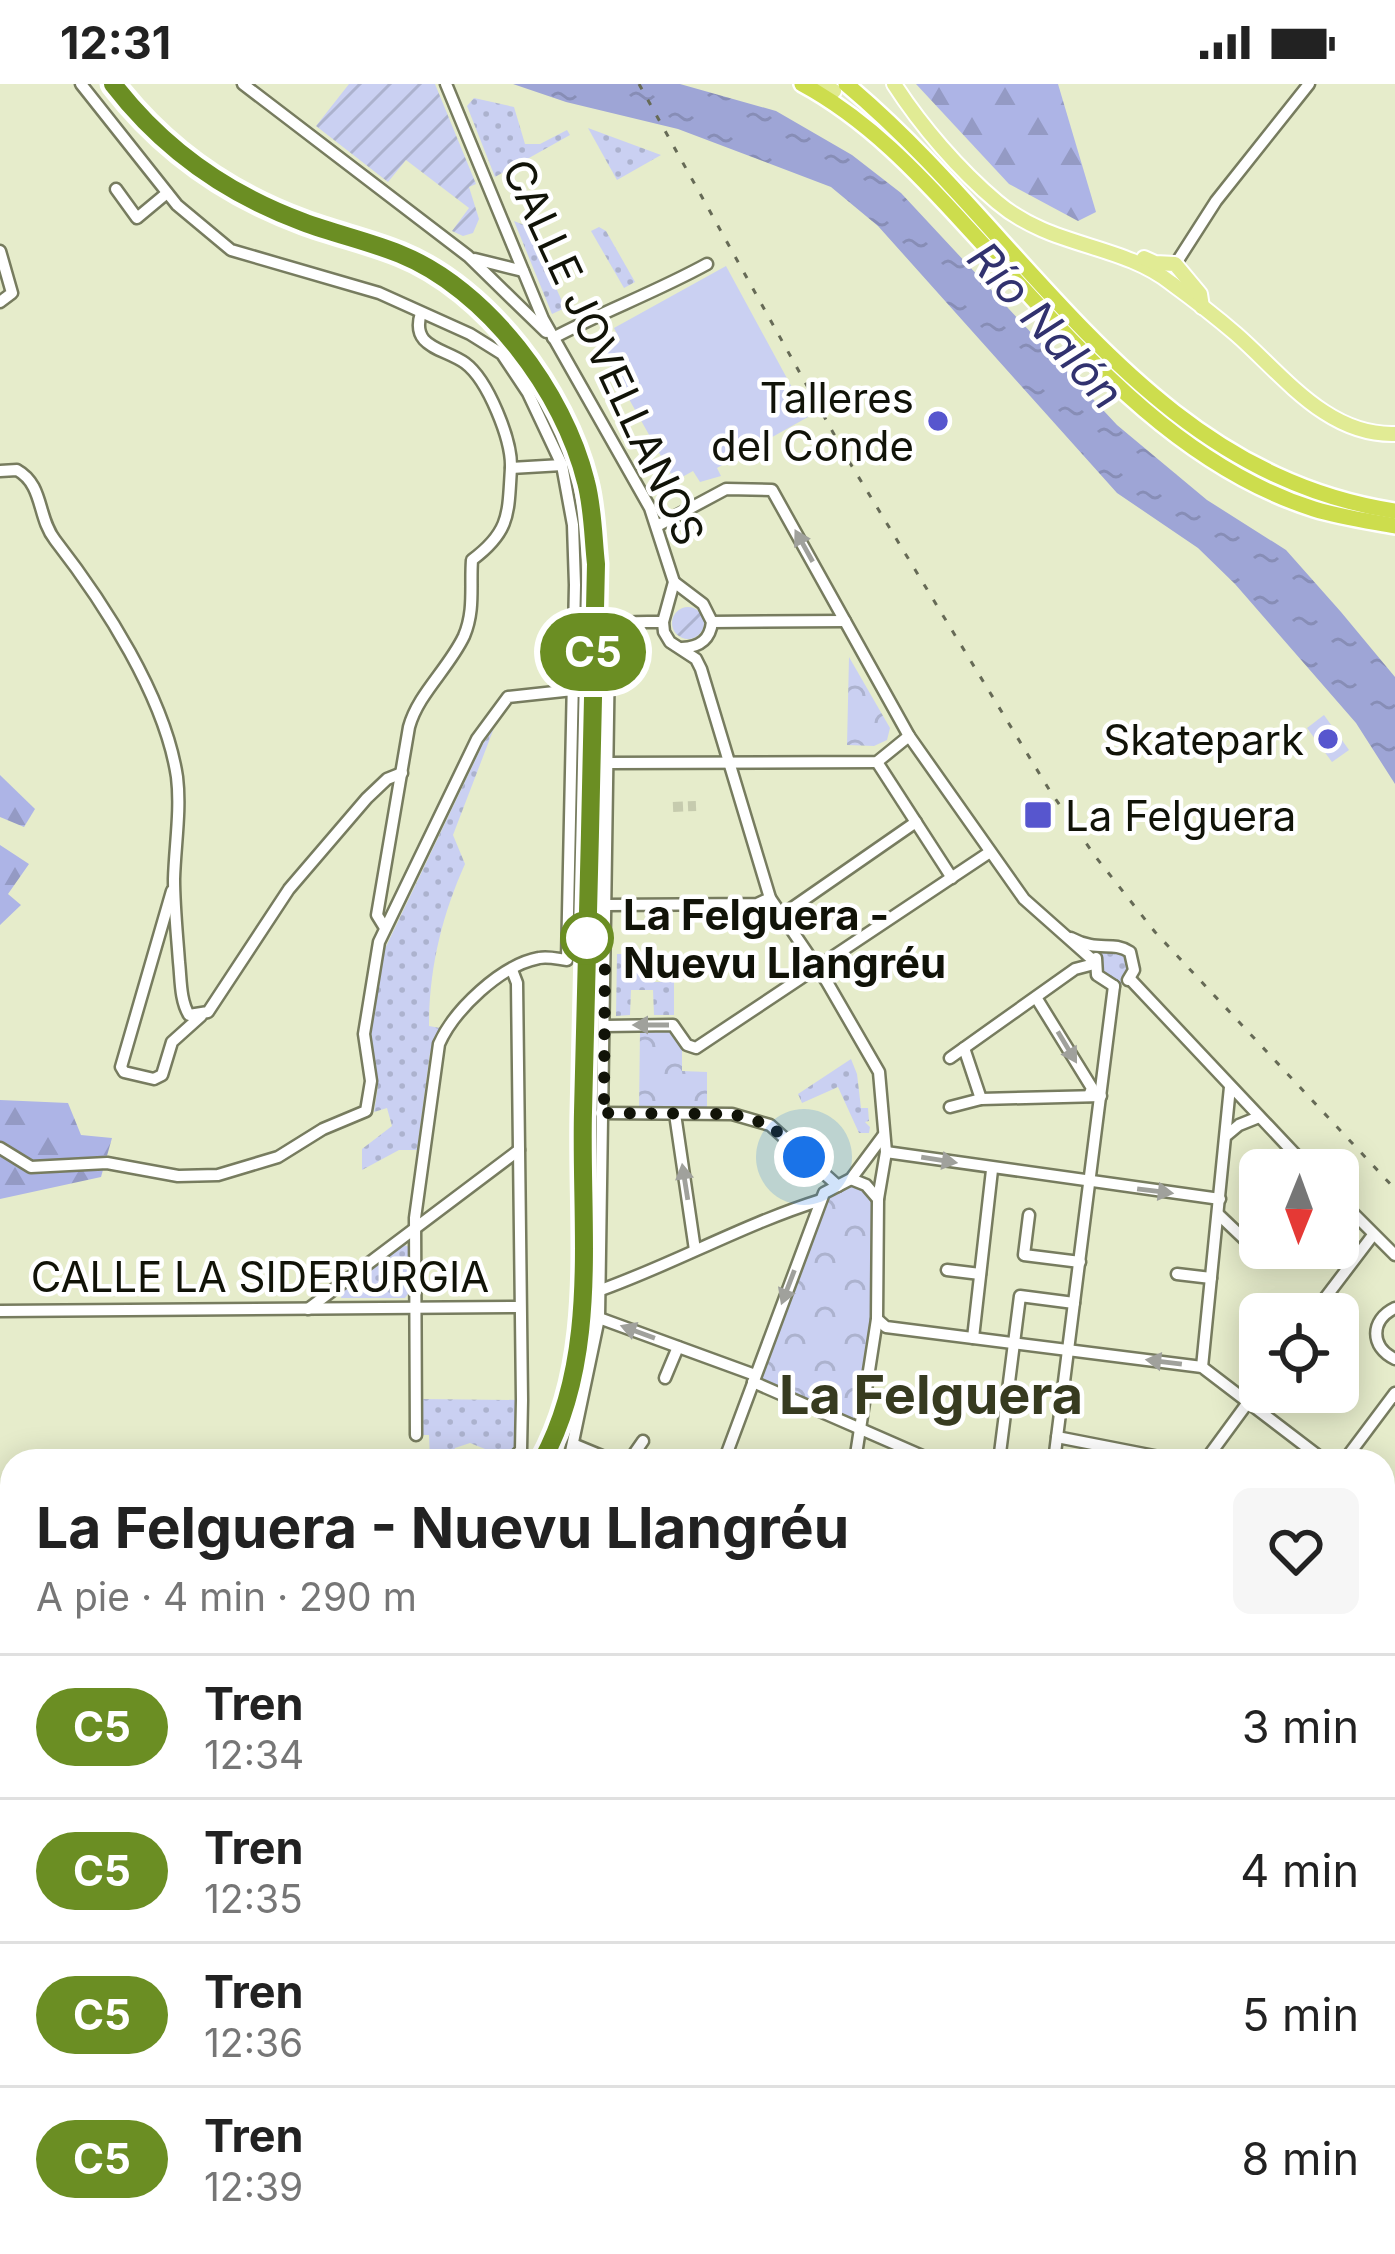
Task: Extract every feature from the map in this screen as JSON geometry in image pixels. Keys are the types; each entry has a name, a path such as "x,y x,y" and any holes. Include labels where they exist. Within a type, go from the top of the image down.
{"highway":[{"path":"802,84 834,90 910,139 1116,364 1164,408 1214,443 1305,490 1395,511"},
{"path":"834,90 1112,381 1158,422 1259,487 1314,509 1395,526"}],"main road":[{"path":"885,84 974,181 1016,216 1059,239 1166,279 1326,414 1367,433 1395,434"},
{"path":"894,84 945,148"},
{"path":"1104,252 1115,249 1156,263 1175,264 1200,294 1202,307"}],"street":[{"path":"81,84 167,194 206,233 231,250 380,293 492,346 527,393 562,465 574,525 567,953 537,958 512,970 466,1006 439,1044 415,1228 416,1435"},
{"path":"243,84 468,256 553,338 616,305 642,300 706,264"},
{"name":"CALLE JOVELLANOS","path":"446,84 553,338 631,470 657,526 674,582 670,606"},
{"path":"1166,279 1216,202 1309,84"},
{"path":"116,189 137,218 167,194"},
{"path":"499,266 513,246"},
{"path":"0,250 12,292 0,302"},
{"path":"468,256 524,271"},
{"path":"496,282 513,283 524,271"},
{"path":"386,928 377,915 413,712 444,670 469,620 472,560 489,548 505,526 511,468 512,450 493,405 469,367 423,340 418,325 421,313"},
{"path":"511,468 562,465"},
{"path":"0,471 16,470 33,484 44,523 141,674 176,771 174,886 183,1002 189,1015 201,1016"},
{"path":"657,526 726,489 772,490 909,736 1024,899 1095,963"},
{"name":"CALLE JOVELLANOS","path":"674,582 694,600"},
{"path":"701,669 712,622 703,604 680,600 670,606 663,622 670,642 701,669 770,898 880,1072 886,1152 878,1199 878,1319 857,1449"},
{"path":"712,622 845,621"},
{"path":"575,654 589,633 603,626 663,622"},
{"path":"572,1449 599,1318 609,651 611,638 622,623"},
{"path":"574,624 589,633"},
{"path":"682,648 706,640"},
{"path":"0,1148 31,1167 107,1162 207,1177 278,1157 323,1129 361,1114 371,1092 364,1045 374,958 490,719 508,697 573,690"},
{"path":"608,763 877,762 909,736"},
{"path":"877,762 952,878"},
{"path":"174,886 121,1067 124,1072 154,1079 162,1076 172,1042 213,1006 290,889 387,778 402,773"},
{"path":"782,915 916,822"},
{"path":"604,1026 673,1025 687,1045 701,1046 990,852"},
{"path":"606,905 757,904 770,898"},
{"path":"1061,932 1090,948 1112,945 1130,952 1134,970 1130,979 1114,986"},
{"path":"1102,949 1095,963 1096,975 1114,986"},
{"path":"950,1058 1075,969 1078,950"},
{"path":"1075,969 1095,963"},
{"path":"512,970 517,983 521,1449"},
{"path":"1130,979 1290,1149"},
{"path":"950,1107 981,1099 1093,1092 1103,1079 1114,986"},
{"path":"1037,999 1093,1092 1090,1183 1056,1449"},
{"path":"964,1048 981,1099"},
{"path":"1202,1367 1230,1087"},
{"path":"1228,1122 1239,1125 1252,1110"},
{"path":"1228,1122 1252,1110"},
{"path":"601,1113 732,1114 770,1125 838,1186"},
{"path":"675,1114 695,1250"},
{"path":"598,1291 662,1268 823,1196 851,1179 883,1136"},
{"path":"308,1309 519,1150"},
{"path":"886,1152 1220,1199"},
{"path":"973,1338 992,1170"},
{"path":"851,1179 866,1185 878,1199"},
{"path":"728,1449 823,1196"},
{"path":"1218,1214 1239,1234"},
{"path":"1029,1215 1024,1255 1080,1262"},
{"path":"1359,1220 1395,1255"},
{"path":"1329,1293 1373,1234"},
{"path":"947,1270 980,1274"},
{"path":"1177,1274 1211,1278"},
{"path":"1001,1449 1020,1296 1075,1303"},
{"name":"CALLE LA SIDERURGIA","path":"0,1311 520,1307"},
{"path":"1395,1308 1381,1317 1376,1333 1395,1374"},
{"path":"599,1318 754,1378 906,1449"},
{"path":"878,1319 886,1327 1202,1367 1239,1392"},
{"path":"665,1378 678,1347"},
{"path":"1353,1449 1395,1392"},
{"path":"1214,1449 1240,1413"},
{"path":"1266,1413 1310,1449"},
{"path":"1057,1437 1118,1449"},
{"path":"637,1449 643,1441"},
{"path":"573,1444 585,1449"}],"green space":[{"path":"349,84 435,84 476,184 469,187 479,219 473,233 463,236 452,231 469,208 406,160 388,182 316,126"},
{"path":"916,84 1058,84 1096,212 1078,221 1009,184"},
{"path":"474,98 514,107 525,144 540,144 567,130 570,135 495,177 467,106"},
{"path":"588,128 661,155 617,180"},
{"path":"514,221 529,227 565,308 552,314"},
{"path":"599,227 606,231 635,282 624,288 591,231"},
{"path":"726,266 808,417 717,468 721,476 700,482 693,471 675,481 602,351 620,340 614,328"},
{"path":"688,607 699,612 704,623 699,634 688,639 677,634 672,623 677,612"},
{"path":"849,657 890,728 887,740 874,746 847,745"},
{"name":"Skatepark","path":"1324,715 1349,750 1332,762 1307,728"},
{"path":"494,728 453,835 465,864 434,963 429,1026 440,1028 430,1053 417,1150 399,1150 362,1170 362,1149 392,1126 387,1108 374,1112 378,1086 370,1033 380,959"},
{"path":"0,775 35,809 24,827 0,817"},
{"path":"0,845 29,864 8,894 21,905 0,925"},
{"path":"1103,949 1130,952 1130,979 1123,984 1103,982 1097,954"},
{"path":"617,954 646,954 646,982 674,982 674,1015 654,1015 653,990 631,990 630,1015 616,1016"},
{"path":"640,1029 670,1029 682,1043 682,1071 707,1072 707,1114 639,1113"},
{"path":"851,1059 861,1108 868,1108 869,1133 859,1133 838,1087 802,1103 798,1094"},
{"path":"0,1100 68,1103 81,1135 112,1138 101,1177 0,1199"},
{"path":"851,1179 874,1192 877,1319 860,1429 753,1382 824,1193"},
{"path":"401,1244 410,1247 410,1291 405,1298 341,1298 343,1288"},
{"path":"416,1399 522,1400 521,1449 485,1449 470,1443 455,1449 430,1449 429,1435 416,1435"}],"water":[{"name":"Río Nalón","path":"513,84 680,84 776,111 852,155 901,193 1117,425 1207,500 1286,550 1341,612 1395,677 1395,784 1356,723 1235,584 1198,548 1117,493 878,226 831,187 678,129"}],"tunnel":[{"path":"673,807 696,806"}],"railway":[{"path":"639,84 850,463 1050,791 1155,932 1395,1189"}],"train":[{"name":"C5","path":"113,84 185,159 249,201 404,255 455,285 506,332 529,363 574,447 587,483 596,564 583,1316 569,1388 549,1449"}],"place":[{"name":"Talleres del Conde","path":"938,421"},
{"name":"Skatepark","path":"1328,739"},
{"name":"La Felguera","path":"1038,815"},
{"name":"La Felguera - Nuevu Llangréu","path":"587,938"}],"district":[{"name":"La Felguera","path":"931,1394"}],"route":[{"path":"587,938 605,946 601,1113 732,1114 770,1125 804,1157"}]}
